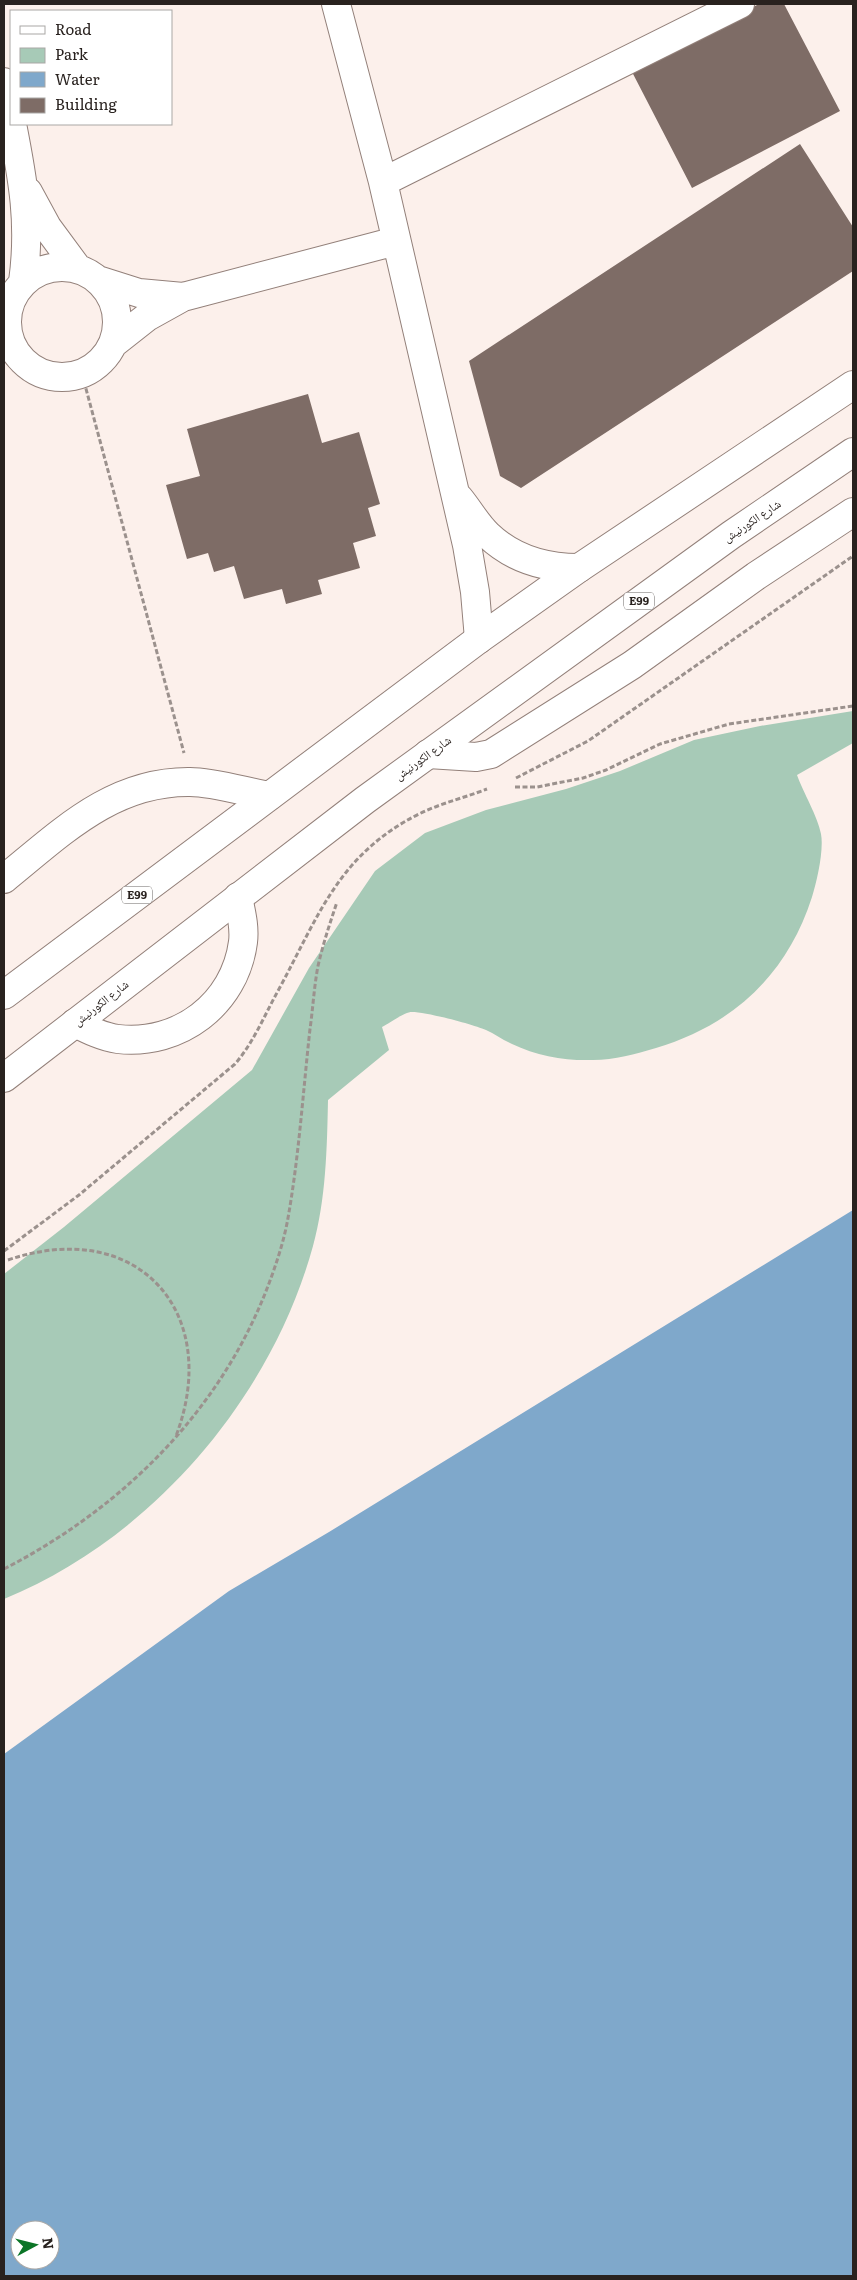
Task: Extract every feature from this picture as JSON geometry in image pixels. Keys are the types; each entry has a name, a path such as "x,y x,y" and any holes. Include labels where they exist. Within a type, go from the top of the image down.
{"main road":[{"path":"336,4 382,182 471,568 479,639"},
{"path":"382,182 740,4"},
{"path":"4,82 10,112"},
{"path":"13,125 23,182 28,232 23,282"},
{"path":"23,182 48,227 88,274 109,292 116,309 117,326 114,343"},
{"path":"182,297 139,293 88,274 58,267 40,271 23,282 14,295 8,311 6,327 11,343 11,363 48,376 65,378 82,374 101,362 114,343 147,317 182,297 396,241"},
{"name":"E99","path":"4,995 479,639 579,568 853,385"},
{"name":"شارع الكورنيش","path":"4,1078 238,897 428,754 730,535 853,452"},
{"path":"452,489 488,535 508,550 546,565 579,568"},
{"path":"428,754 476,757 490,754 632,665 756,576 853,512"},
{"path":"4,879 82,816 107,801 134,790 162,783 192,782 269,796"},
{"path":"75,1023 95,1033 139,1040 161,1036 182,1029 201,1018 217,1002 230,984 238,964 243,941 243,919 238,897"}],"path":[{"path":"82,374 192,782"},
{"path":"508,780 554,760 588,741 853,556"},
{"path":"515,787 537,787 583,778 606,770 660,744 729,724 853,706"},
{"path":"4,1251 79,1195 235,1064 252,1042 325,902 342,876 361,854 372,844 418,814 443,803 490,788"},
{"path":"4,1570 90,1516 129,1484 175,1439 200,1411 241,1347 258,1314 275,1267 288,1220 318,968 337,902"},
{"path":"8,1260 24,1255 60,1249 100,1252 136,1266 152,1278 165,1292 175,1308 182,1325 188,1350 189,1376 187,1398 183,1418 175,1439"}],"green space":[{"path":"853,711 853,743 797,775 817,820 821,834 822,848 818,874 812,897 801,925 788,950 772,973 754,993 733,1011 709,1026 684,1038 656,1048 601,1060 572,1060 541,1055 479,1028 419,1013 405,1014 382,1027 389,1050 328,1100 323,1192 313,1246 294,1303 268,1357 236,1409 198,1457 155,1501 108,1540 58,1573 4,1599 4,1274 64,1227 252,1070 309,968 375,871 425,833 486,810 566,789 620,771 694,740 760,726"}],"water":[{"path":"853,1210 853,2276 4,2276 4,1754 229,1591 329,1532"}],"building":[{"path":"759,4 784,4 840,111 692,188 631,70"},
{"path":"800,144 853,227 853,271 521,488 500,476 469,361"},
{"path":"308,394 322,443 359,432 380,504 368,508 376,536 353,543 360,568 318,580 322,594 286,604 282,589 244,599 234,566 214,572 208,553 187,559 166,485 200,476 187,429"}]}
